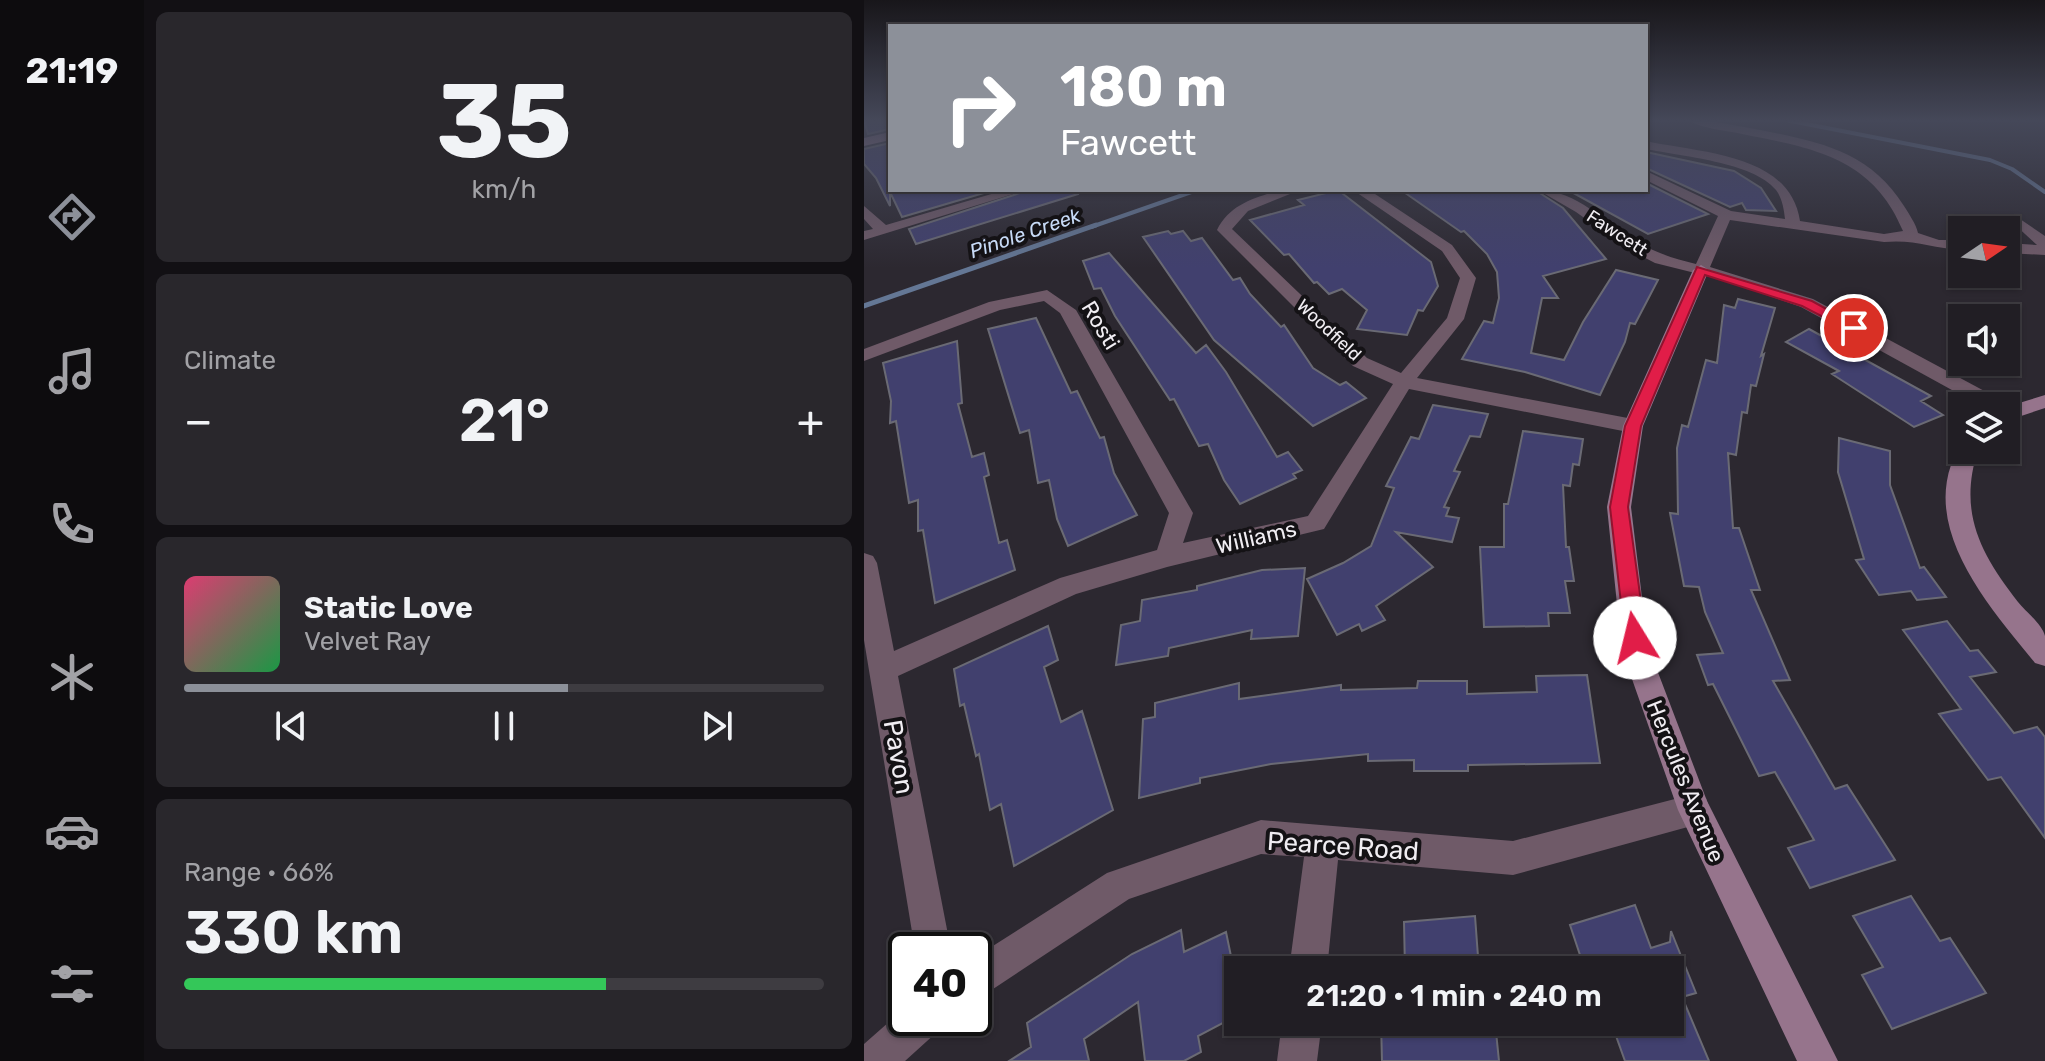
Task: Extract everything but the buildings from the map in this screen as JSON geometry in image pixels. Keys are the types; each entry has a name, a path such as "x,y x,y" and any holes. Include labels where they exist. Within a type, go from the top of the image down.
{"street":[{"path":"1748,170 1772,178 1787,199 1793,224"},
{"path":"1865,170 1876,177 1911,230 1910,235"},
{"path":"1648,176 1727,215 1884,238 1910,235 1948,244"},
{"path":"864,236 1012,192"},
{"name":"Woodfield","path":"1288,192 1241,209 1227,219 1224,230 1360,362 1404,382 1633,426"},
{"name":"Williams","path":"883,669 1069,585 1167,557 1316,523 1404,382 1455,319 1468,278 1447,248 1363,192"},
{"name":"Fawcett","path":"1549,192 1581,209 1631,245 1661,260 1807,303 1969,392"},
{"path":"864,210 883,231"},
{"name":"Hercules Avenue","path":"1727,215 1721,221 1633,426 1619,507 1631,614 1640,662 1694,810 1818,1061"},
{"path":"2020,223 2045,244"},
{"path":"2020,249 2045,250"},
{"name":"Rosti","path":"864,355 995,306 1047,295 1067,310 1181,513 1167,557"},
{"path":"2020,407 2045,401"},
{"path":"1963,464 1957,482 1965,535 2003,603 2045,654"},
{"name":"Pavon","path":"864,563 930,932"},
{"name":"Pearce Road","path":"992,968 1119,885 1261,837 1513,858 1694,810"},
{"path":"1310,956 1323,844"},
{"path":"875,1061 903,1036"},
{"path":"1297,1061 1300,1036"}],"waterway":[{"path":"2013,170 2045,192"},
{"name":"Pinole Creek","path":"1091,227 1191,192"},
{"name":"Pinole Creek","path":"864,306 1096,225"}],"route":[{"path":"1635,638 1619,507 1633,426 1701,270 1807,303 1854,328"}]}
